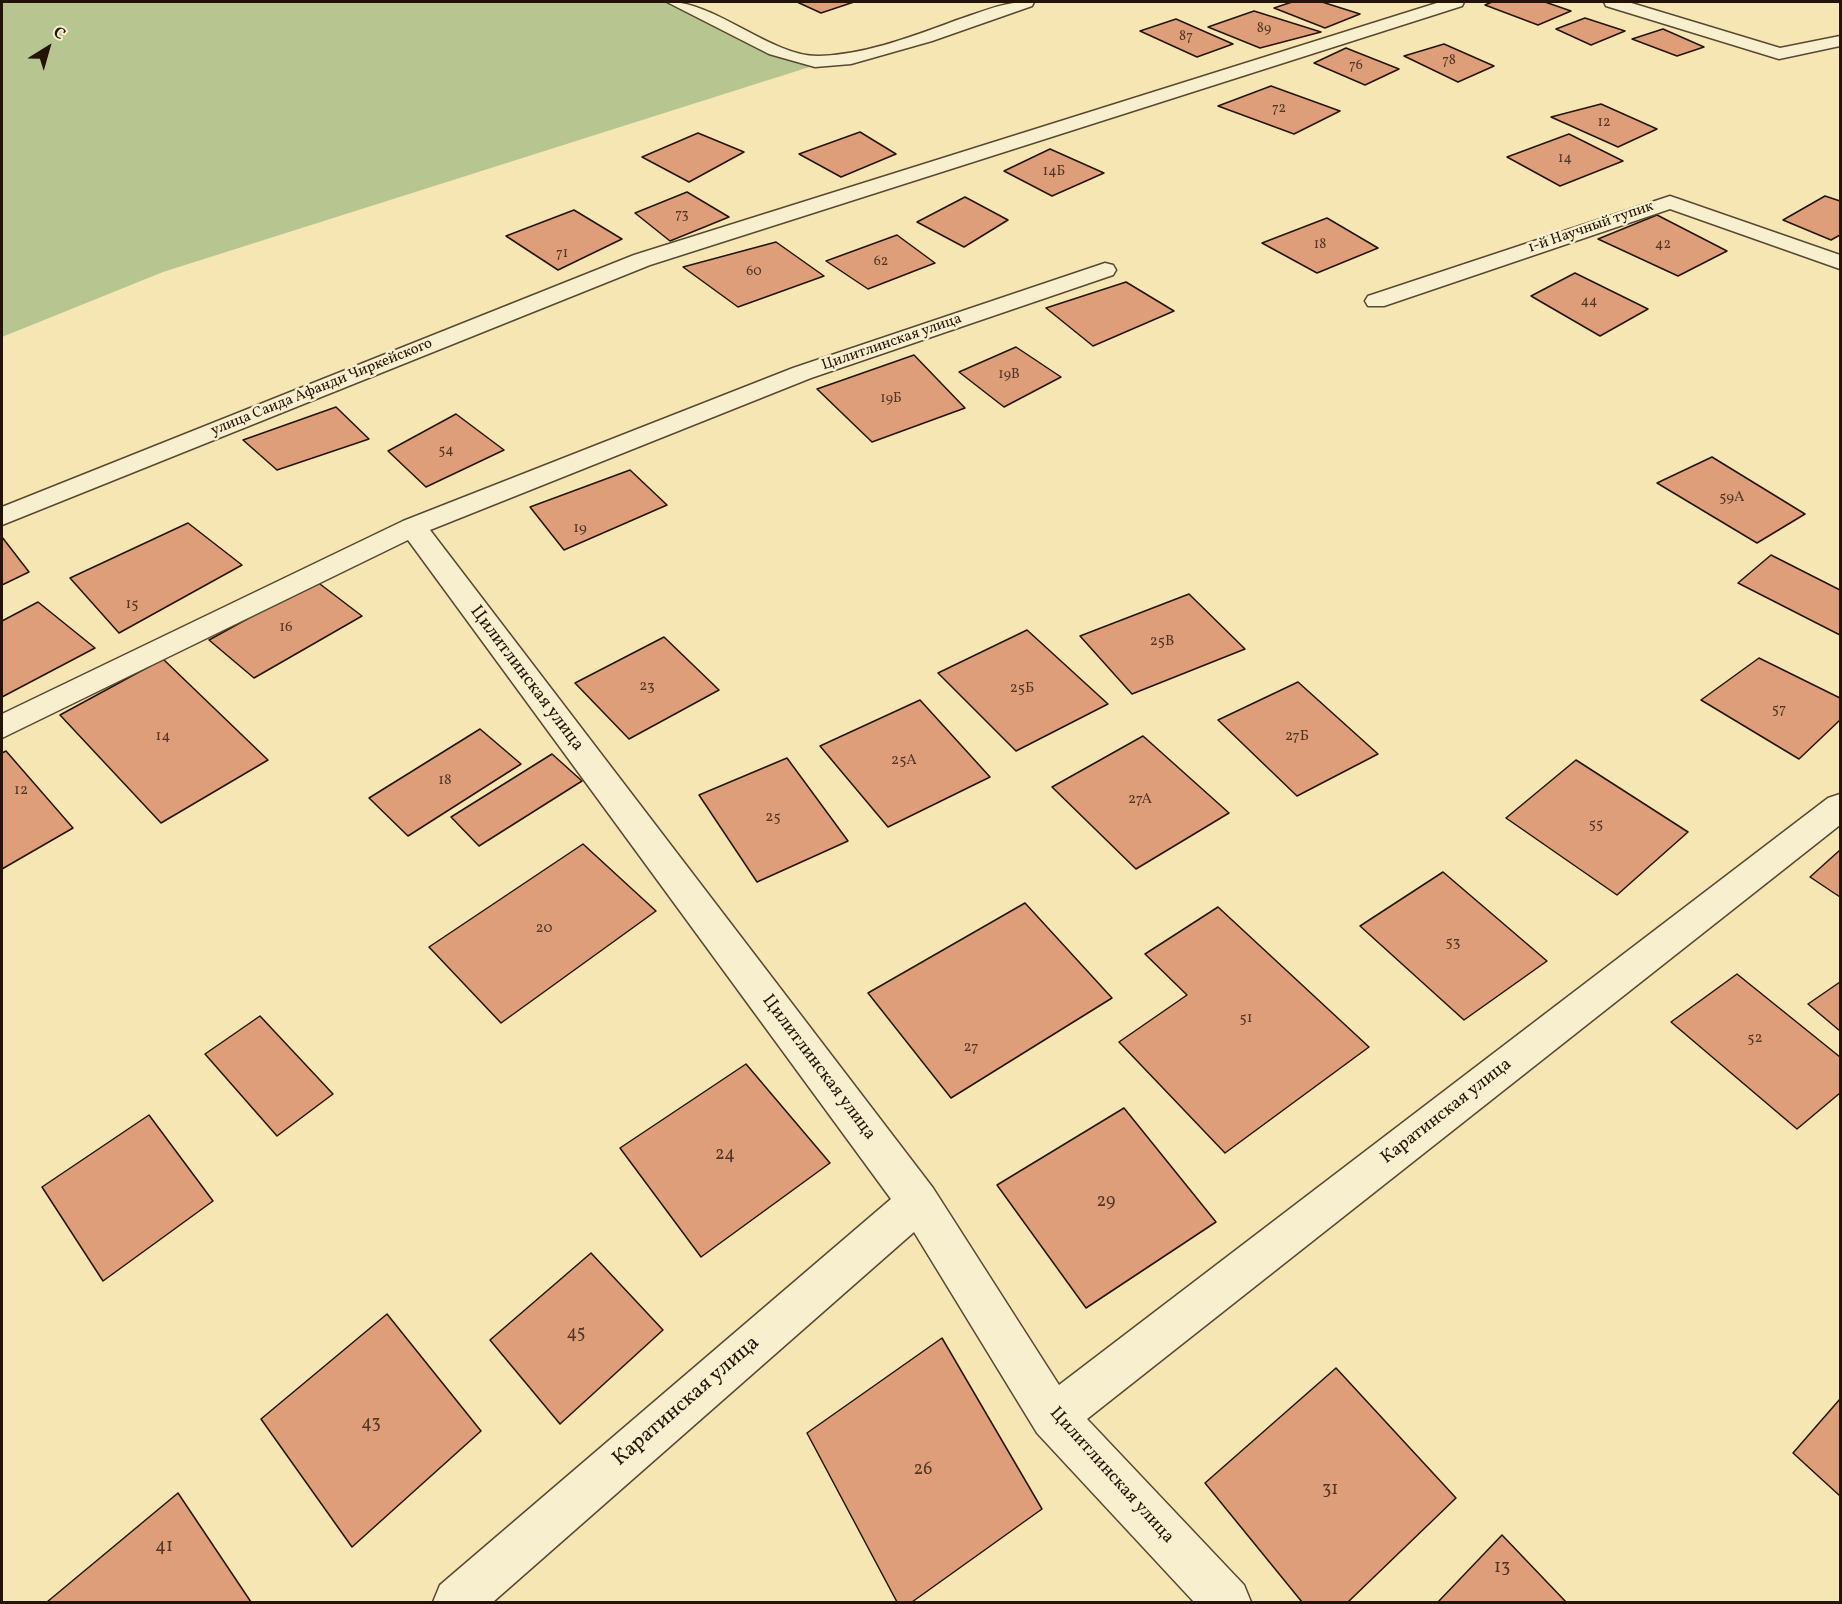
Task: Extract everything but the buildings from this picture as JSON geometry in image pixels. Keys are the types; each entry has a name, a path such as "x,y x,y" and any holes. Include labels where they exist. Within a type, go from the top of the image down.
{"street":[{"path":"675,2 774,50 815,62 845,60 926,37 1026,2"},
{"name":"улица Саида Афанди Чиркейского","path":"2,517 642,260 1456,2"},
{"path":"1612,2 1779,54 1840,41"},
{"name":"1-й Научный тупик","path":"1376,301 1670,202 1840,262"},
{"name":"Цилитлинская улица","path":"2,727 413,527 802,374 1105,270"},
{"name":"Цилитлинская улица","path":"413,527 918,1202 1053,1417 1227,1602"},
{"name":"Каратинская улица","path":"1053,1417 1840,807"},
{"name":"Каратинская улица","path":"457,1602 918,1202"}],"green space":[{"path":"2,2 666,2 822,63 163,272 2,337"}]}
